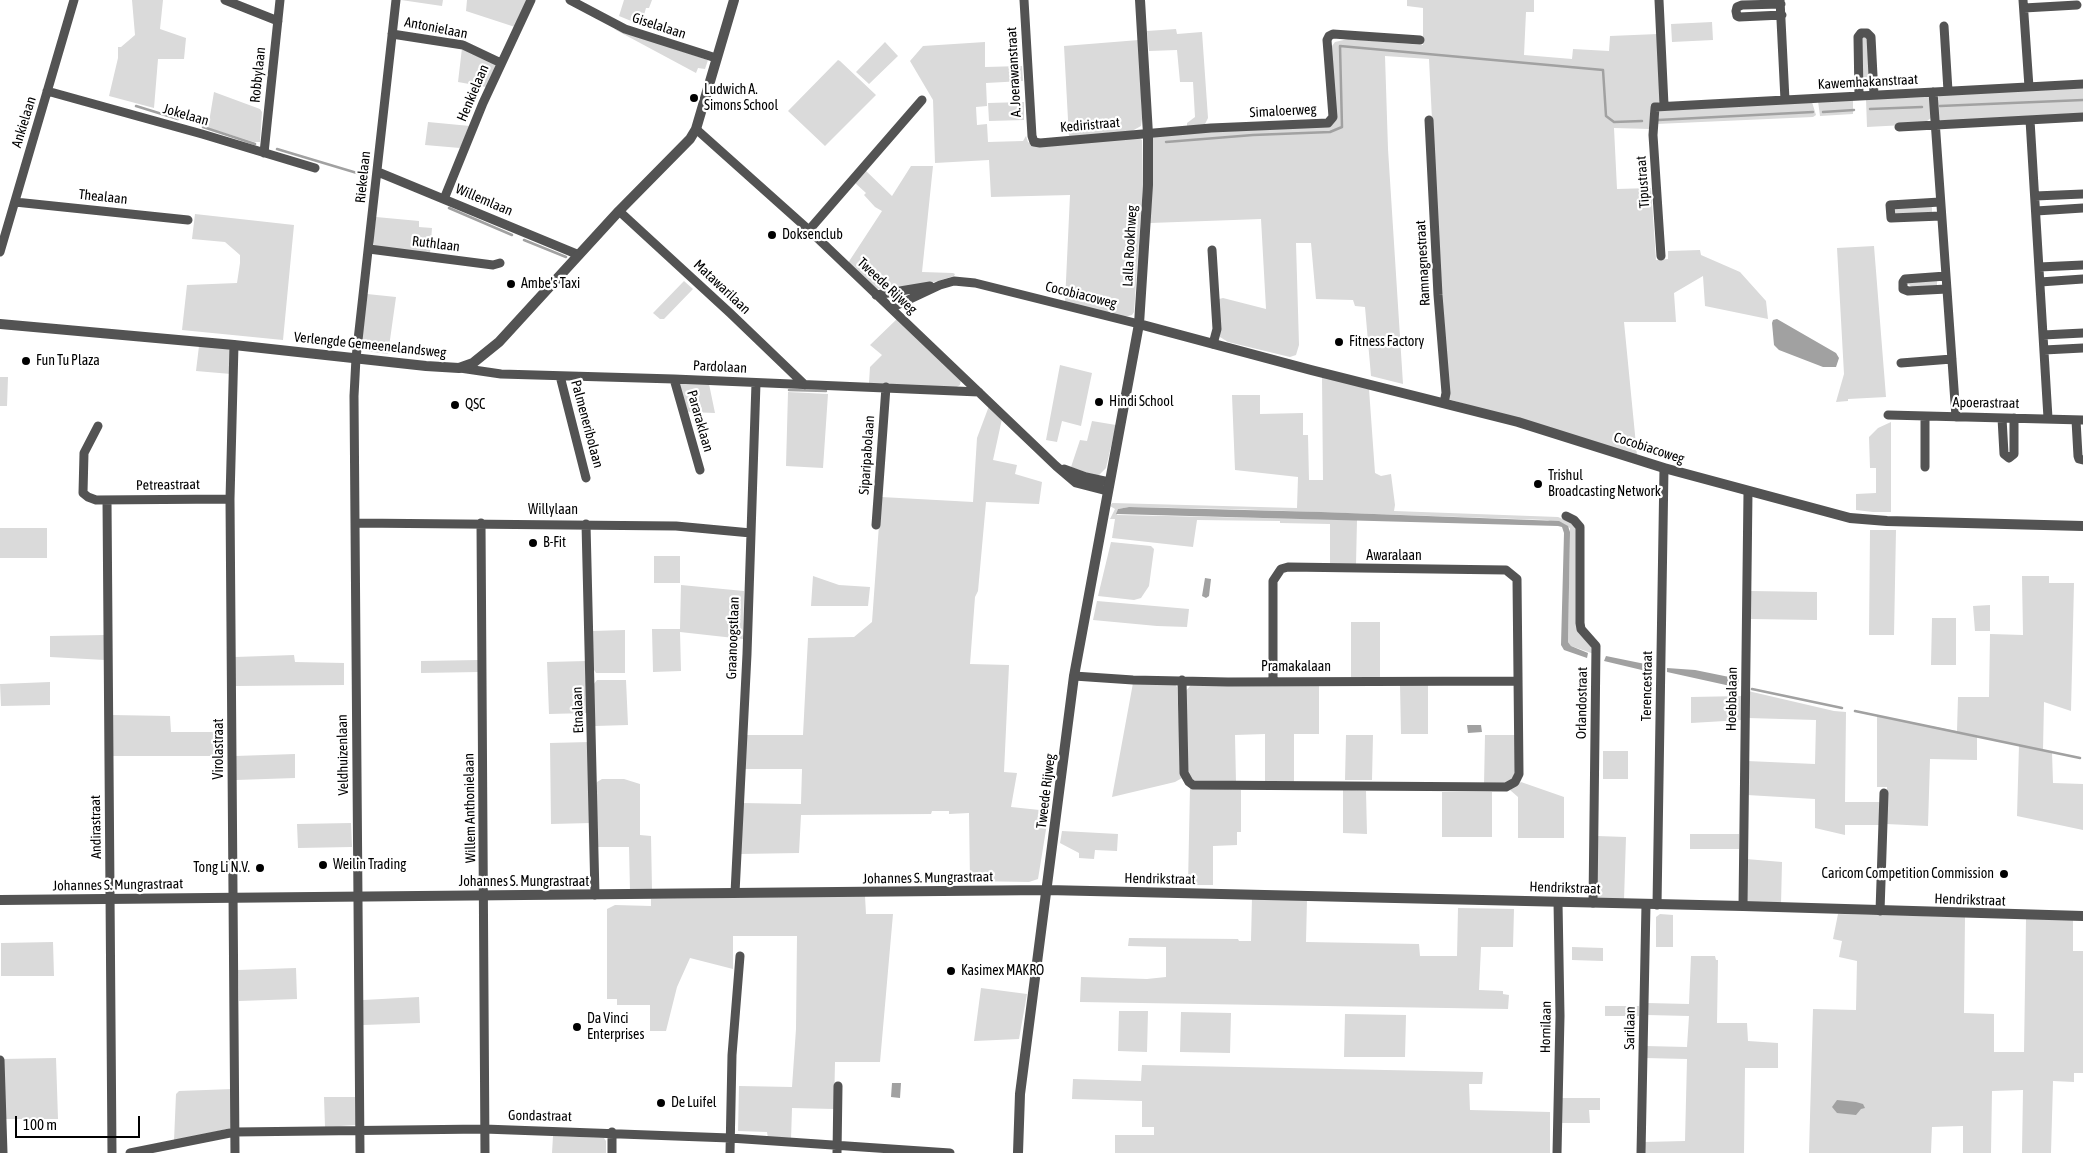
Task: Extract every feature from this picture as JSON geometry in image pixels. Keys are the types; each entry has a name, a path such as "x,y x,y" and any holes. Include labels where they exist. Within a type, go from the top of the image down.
{"street":[{"name":"Ankielaan","path":"0,252 74,0"},
{"path":"225,0 278,21"},
{"name":"Robbylaan","path":"264,153 280,0"},
{"name":"Riekelaan","path":"356,358 396,0"},
{"name":"Henkielaan","path":"444,199 483,103 531,0"},
{"name":"Giselalaan","path":"570,0 625,29 716,58"},
{"path":"696,129 734,0"},
{"name":"A. Joerawanstraat","path":"1024,0 1032,136 1034,142"},
{"name":"Lalla Rookhweg","path":"1108,487 1139,324 1148,186 1148,134 1140,0"},
{"name":"Tipustraat","path":"1659,0 1659,106 1653,135 1661,256"},
{"path":"1782,15 1739,17 1737,16 1736,7 1742,4 1781,2 1782,15 1785,100"},
{"path":"2029,87 2023,4 2077,5"},
{"path":"1944,26 1948,91"},
{"path":"1859,96 1858,37 1861,33 1867,33 1871,37 1874,95"},
{"name":"Antonielaan","path":"392,34 463,46 501,63"},
{"name":"Simaloerweg","path":"1148,134 1328,123 1333,117 1327,40 1329,36 1333,34 1420,40"},
{"name":"Kawemhakanstraat","path":"1659,106 2083,84"},
{"name":"Jokelaan","path":"48,91 315,168"},
{"path":"1933,92 1956,417"},
{"path":"809,230 922,100"},
{"path":"1899,127 2083,117"},
{"name":"Ramnagnestraat","path":"1429,120 1438,295 1446,385 1444,403"},
{"path":"2030,120 2048,418"},
{"name":"Verlengde Gemeenelandsweg","path":"0,324 459,368 473,363 484,356 499,342 619,211 690,139 696,129"},
{"name":"Tweede Rijweg","path":"696,129 809,230 1056,466 1076,483 1108,487 1074,676 1020,1094 1018,1153"},
{"name":"Kediristraat","path":"1034,142 1148,134"},
{"name":"Willemlaan","path":"378,172 579,255"},
{"path":"2035,196 2083,194"},
{"name":"Thealaan","path":"15,202 188,220"},
{"path":"1940,202 1890,205 1891,218 1941,216"},
{"path":"2036,211 2083,208"},
{"name":"Matawarilaan","path":"619,211 805,385"},
{"name":"Ruthlaan","path":"369,250 493,265 500,263"},
{"path":"1212,250 1217,329 1214,344"},
{"path":"2039,267 2083,265"},
{"path":"1946,276 1905,279 1903,289 1908,291 1947,289"},
{"path":"2040,282 2083,279"},
{"name":"Cocobiacoweg","path":"876,295 954,281 975,283 1518,422 1664,468 1850,518 1887,521 2083,526"},
{"name":"Cocobiacoweg","path":"891,308 940,285"},
{"path":"2043,336 2083,333"},
{"name":"Virolastraat","path":"234,345 230,498 235,1153"},
{"path":"2044,350 2083,348"},
{"name":"Veldhuizenlaan","path":"356,358 354,436 360,1153"},
{"path":"1901,363 1952,360"},
{"name":"Pardolaan","path":"459,368 501,374 674,379 979,392"},
{"name":"Palmeneribolaan","path":"560,376 586,478"},
{"name":"Pararaklaan","path":"674,379 700,470"},
{"name":"Graanoogstlaan","path":"735,894 747,654 756,383"},
{"name":"Siparipabolaan","path":"876,525 886,387"},
{"name":"Apoerastraat","path":"1888,415 2080,420"},
{"path":"1925,416 1925,466"},
{"path":"2002,418 2004,454 2009,458 2014,454 2014,418"},
{"path":"2080,420 2078,456 2079,459 2083,460"},
{"name":"Petreastraat","path":"98,426 84,453 84,493 96,500 230,498"},
{"name":"Terencestraat","path":"1652,905 1664,468"},
{"name":"Hoebbalaan","path":"1743,906 1748,492"},
{"name":"Andirastraat","path":"107,500 112,1153"},
{"name":"Orlandostraat","path":"1566,516 1574,520 1580,527 1581,629 1596,646 1593,903"},
{"name":"Willylaan","path":"355,523 676,526 750,533"},
{"name":"Willem Anthonielaan","path":"481,523 485,1153"},
{"name":"Etnalaan","path":"586,524 596,895"},
{"name":"Awaralaan","path":"1182,680 1184,773 1193,785 1506,787 1514,782 1519,774 1517,579 1506,570 1288,567 1281,569 1273,581 1273,680"},
{"name":"Pramakalaan","path":"1074,676 1133,680 1517,681"},
{"path":"1880,911 1884,793"},
{"name":"Hendrikstraat","path":"1047,890 2083,916"},
{"name":"Johannes S. Mungrastraat","path":"0,900 1047,890"},
{"name":"Hornilaan","path":"1557,1153 1560,1016 1558,902"},
{"name":"Sarilaan","path":"1641,1153 1652,905"},
{"path":"730,1153 732,1055 740,956"},
{"path":"0,1060 3,1153"},
{"path":"837,1150 838,1086"},
{"name":"Gondastraat","path":"130,1153 235,1132 484,1129 612,1132 730,1138 837,1150 950,1153"},
{"path":"612,1132 612,1153"}],"shaded area":[{"path":"132,0 163,0 160,29 186,38 184,59 158,59 154,108 109,96 118,58 118,47 121,47 135,35"},
{"path":"401,0 443,0 442,6"},
{"path":"467,0 529,0 515,27 466,11"},
{"path":"624,0 652,0 649,8 646,8 641,25 619,16"},
{"path":"1407,0 1534,0 1534,12 1526,12 1524,55 1572,59 1573,49 1609,51 1610,36 1658,34 1662,99 1658,103 1650,105 1650,129 1614,128 1617,189 1651,188 1656,260 1668,259 1668,251 1700,250 1701,255 1740,272 1766,301 1768,319 1705,306 1703,276 1674,293 1676,322 1624,322 1637,455 1448,399 1441,302 1429,59 1385,56 1388,149 1403,384 1371,376 1365,307 1355,306 1353,300 1316,299 1311,243 1296,243 1299,345 1296,355 1290,357 1228,342 1220,337 1219,299 1223,298 1266,309 1261,219 1150,223 1153,136 1207,131 1330,125 1332,46 1335,42 1348,39 1423,45 1423,8 1407,6"},
{"path":"1712,22 1713,40 1672,42 1671,24"},
{"path":"614,29 708,60 705,69 698,68 696,73"},
{"path":"1176,29 1177,34 1202,32 1208,118 1204,126 1187,126 1187,123 1195,117 1193,82 1180,82 1177,50 1149,51 1147,31"},
{"path":"1867,34 1870,85 1865,87 1862,86 1861,35"},
{"path":"1139,40 1141,126 1132,131 1069,138 1064,46"},
{"path":"885,42 898,56 869,84 856,72"},
{"path":"985,42 985,67 1022,66 1023,81 986,83 987,106 976,107 977,125 987,124 988,142 1023,141 1026,136 1028,142 1032,145 1139,138 1142,140 1143,185 1134,312 1132,315 1124,317 1065,302 1070,195 991,197 989,160 935,163 933,100 910,61 923,46"},
{"path":"462,48 494,62 496,66 486,87 458,82"},
{"path":"838,60 876,95 825,146 788,111"},
{"path":"2083,88 2083,113 1941,121 1938,119 1937,98 1940,95"},
{"path":"214,92 260,109 262,112 260,142 254,142 208,128"},
{"path":"1930,98 1931,118 1923,124 1867,127 1866,99"},
{"path":"1853,99 1853,114 1820,116 1818,101"},
{"path":"1024,102 1024,120 989,121 988,103"},
{"path":"1812,102 1816,115 1813,117 1656,124 1657,111"},
{"path":"428,122 470,126 460,148 425,145"},
{"path":"911,166 933,166 922,272 955,274 954,276 928,284 876,289 848,263 882,211 875,207 864,195 866,193 854,182 865,170 892,196"},
{"path":"1932,205 1932,214 1895,216 1893,206"},
{"path":"195,214 294,225 283,340 182,330 187,285 237,283 240,263 240,255 225,242 192,239"},
{"path":"376,217 419,221 419,227 432,228 430,254 375,247 373,241"},
{"path":"1874,246 1886,397 1848,399 1848,401 1836,402 1844,374 1837,248"},
{"path":"1937,280 1937,286 1912,287 1907,282"},
{"path":"684,281 693,289 664,319 660,319 653,313"},
{"path":"367,294 396,297 388,354 359,350"},
{"path":"898,318 961,380 960,385 955,388 869,383 870,367 882,355 870,345"},
{"path":"1777,319 1836,353 1839,358 1836,367 1823,367 1779,350 1774,345 1772,323 1773,320"},
{"path":"199,346 229,349 231,352 231,374 196,371"},
{"path":"1060,365 1092,373 1081,426 1062,421 1057,442 1046,440"},
{"path":"0,377 8,377 7,406 0,406"},
{"path":"1322,377 1369,389 1375,473 1381,476 1391,474 1394,511 1558,517 1577,525 1578,622 1594,645 1594,654 1571,646 1568,642 1570,528 1547,520 1231,509 1129,507 1118,509 1117,515 1357,520 1356,565 1330,565 1330,524 1197,520 1193,547 1112,538 1115,519 1110,519 1115,509 1110,506 1112,503 1297,508 1298,477 1235,470 1232,395 1260,395 1260,414 1303,413 1303,435 1308,435 1309,480 1323,480"},
{"path":"679,383 709,384 715,413 689,412 685,409"},
{"path":"788,392 828,394 823,468 786,466"},
{"path":"989,406 1002,419 993,460 1017,465 1015,474 1042,482 1039,504 986,502 978,591 975,597 970,664 1009,665 1004,772 1017,773 1011,807 1049,811 1038,879 1029,882 970,881 969,813 949,814 949,811 932,811 931,814 801,815 799,853 739,854 741,803 801,804 802,769 743,769 745,735 803,735 808,638 854,637 872,622 881,497 973,502 977,438"},
{"path":"1092,421 1116,425 1106,468 1099,475 1071,467 1080,440 1087,441"},
{"path":"1891,422 1891,512 1856,510 1856,494 1876,493 1876,468 1870,468 1869,437 1878,428"},
{"path":"1129,507 1559,521 1568,526 1570,532 1568,642 1571,646 1588,653 1587,658 1564,650 1561,645 1564,533 1562,527 1116,514 1118,509"},
{"path":"0,528 47,528 47,558 0,558"},
{"path":"1870,530 1896,530 1894,635 1869,635"},
{"path":"1111,542 1151,546 1154,549 1149,586 1141,598 1134,600 1098,596"},
{"path":"654,556 680,556 680,583 654,583"},
{"path":"813,576 839,585 870,587 868,606 811,606"},
{"path":"2022,576 2049,576 2049,583 2074,583 2071,711 2044,702 2043,750 2052,752 2053,783 2083,784 2083,830 2017,816 2019,745 1977,736 1977,760 1930,759 1928,826 1886,824 1887,787 1877,787 1877,716 1957,731 1958,697 1989,697 1990,634 2023,635"},
{"path":"1205,578 1211,579 1209,596 1206,598 1202,596"},
{"path":"681,585 744,591 743,639 680,632 681,671 653,672 652,629 680,629"},
{"path":"1750,591 1817,592 1817,620 1750,619"},
{"path":"1097,601 1189,609 1187,627 1093,620"},
{"path":"1990,605 1990,631 1975,631 1973,606"},
{"path":"1932,618 1956,618 1956,665 1931,665"},
{"path":"1351,622 1380,622 1380,677 1351,677"},
{"path":"625,630 625,673 596,673 593,668 592,631"},
{"path":"105,635 105,660 50,657 50,636"},
{"path":"294,655 295,662 344,663 344,685 235,686 235,657"},
{"path":"1606,656 1650,665 1653,670 1651,672 1604,661"},
{"path":"479,660 479,672 421,673 421,661"},
{"path":"587,661 588,713 549,714 547,662"},
{"path":"1667,668 1695,670 1739,679 1739,682 1735,687 1667,672"},
{"path":"597,680 626,680 628,725 595,726 593,685"},
{"path":"50,682 50,705 1,706 0,684"},
{"path":"1133,683 1174,683 1177,687 1182,778 1175,782 1112,797"},
{"path":"1319,683 1319,734 1294,734 1294,784 1265,784 1265,734 1235,735 1236,783 1196,783 1188,775 1185,692 1190,686 1193,684"},
{"path":"1400,684 1428,684 1428,734 1401,734"},
{"path":"1748,691 1834,711 1846,712 1845,802 1881,802 1880,825 1845,825 1845,835 1815,828 1815,799 1747,795 1747,761 1815,764 1816,720 1748,718"},
{"path":"1743,696 1742,720 1691,723 1691,697"},
{"path":"111,715 170,716 171,732 223,732 223,756 111,756"},
{"path":"1467,725 1481,725 1482,732 1468,733"},
{"path":"1346,735 1373,735 1372,780 1345,780"},
{"path":"1485,735 1516,735 1517,774 1509,783 1484,785"},
{"path":"590,742 591,823 551,824 550,743"},
{"path":"1603,751 1628,751 1628,779 1603,779"},
{"path":"295,754 295,778 236,780 235,756"},
{"path":"602,779 624,779 640,784 640,835 651,836 652,890 630,891 629,847 598,847 596,787 597,782"},
{"path":"1521,782 1564,797 1564,838 1518,838 1518,797 1510,790"},
{"path":"1190,787 1241,790 1241,832 1237,832 1237,845 1213,846 1213,885 1188,885"},
{"path":"1343,790 1366,791 1367,834 1343,833"},
{"path":"1442,792 1492,792 1492,837 1442,837"},
{"path":"351,823 352,847 298,848 297,824"},
{"path":"1062,831 1118,834 1117,851 1095,850 1094,859 1079,858 1079,853 1060,843"},
{"path":"1690,834 1739,834 1739,849 1690,849"},
{"path":"1597,836 1626,837 1624,900 1597,898"},
{"path":"1746,859 1782,862 1781,905 1746,902"},
{"path":"865,896 866,914 893,914 880,1062 835,1062 834,1109 792,1108 791,1140 768,1138 767,1132 738,1131 739,1086 792,1087 796,1029 797,936 733,936 733,969 690,958 677,987 666,1031 650,1031 650,1005 617,1005 617,999 607,999 607,909 615,905 651,906 651,899"},
{"path":"1252,897 1307,899 1306,942 1419,944 1420,956 1457,956 1458,908 1514,909 1513,947 1481,947 1479,990 1503,991 1503,994 1509,995 1508,1009 1080,1002 1081,977 1147,979 1166,977 1166,947 1128,946 1129,938 1238,939 1239,941 1251,941"},
{"path":"1660,914 1673,915 1673,947 1656,947 1656,917"},
{"path":"1838,914 1965,917 1964,1013 1994,1014 1994,1052 2024,1052 2026,919 2073,920 2073,951 2083,951 2083,1073 2074,1073 2074,1082 2053,1081 2051,1153 2022,1153 2023,1090 1992,1091 1991,1153 1963,1153 1963,1126 1932,1127 1931,1153 1809,1153 1813,1009 1856,1010 1857,961 1839,957 1842,941 1833,939"},
{"path":"53,942 54,976 1,976 1,943"},
{"path":"1572,947 1603,948 1603,961 1572,960"},
{"path":"1691,956 1715,956 1716,960 1718,960 1717,1023 1747,1023 1748,1041 1778,1043 1778,1068 1745,1068 1744,1153 1644,1153 1644,1142 1685,1141 1687,1059 1645,1058 1645,1046 1687,1047 1689,1016 1647,1015 1647,1003 1689,1004"},
{"path":"296,968 297,999 239,1001 238,970"},
{"path":"981,988 1027,994 1019,1039 974,1041"},
{"path":"419,997 420,1023 363,1025 363,1000"},
{"path":"1605,1006 1639,1006 1639,1016 1605,1016"},
{"path":"1119,1011 1148,1011 1147,1052 1118,1051"},
{"path":"1181,1012 1231,1013 1230,1053 1180,1052"},
{"path":"1345,1014 1406,1015 1405,1057 1344,1057"},
{"path":"56,1058 58,1119 4,1119 2,1059"},
{"path":"1142,1065 1483,1072 1482,1084 1469,1084 1470,1110 1550,1112 1550,1153 1115,1153 1115,1135 1154,1135 1154,1127 1142,1127 1142,1101 1072,1099 1073,1079 1141,1081"},
{"path":"892,1083 901,1083 900,1098 891,1097"},
{"path":"233,1089 231,1128 174,1141 176,1094 179,1091"},
{"path":"324,1097 355,1097 356,1125 325,1127"},
{"path":"1561,1098 1600,1098 1600,1110 1589,1110 1590,1123 1562,1123"},
{"path":"1837,1100 1863,1104 1865,1108 1861,1109 1856,1115 1837,1113 1832,1107"},
{"path":"553,1136 604,1138 606,1141 606,1153 552,1153"}],"waterway":[{"path":"1166,142 1253,135 1330,132 1342,127 1340,46 1603,70 1606,116 1614,122 1642,121"},
{"path":"1940,106 2083,100"},
{"path":"136,106 178,119"},
{"path":"1870,109 1922,107"},
{"path":"1823,112 1854,110"},
{"path":"1658,120 1813,112"},
{"path":"203,127 255,144"},
{"path":"277,149 367,176"},
{"path":"449,208 512,235"},
{"path":"524,240 566,257"},
{"path":"789,390 826,391"},
{"path":"1752,689 1842,708"},
{"path":"1855,711 2080,758"}],"place":[{"name":"Ludwich A. Simons School","path":"694,98"},
{"name":"Doksenclub","path":"772,235"},
{"name":"Ambe's Taxi","path":"511,284"},
{"name":"Fitness Factory","path":"1339,342"},
{"name":"Fun Tu Plaza","path":"26,361"},
{"name":"Hindi School","path":"1099,402"},
{"name":"QSC","path":"455,405"},
{"name":"Trishul Broadcasting Network","path":"1538,484"},
{"name":"B-Fit","path":"533,543"},
{"name":"Weilin Trading","path":"323,865"},
{"name":"Tong Li N.V.","path":"260,868"},
{"name":"Caricom Competition Commission","path":"2004,874"},
{"name":"Kasimex MAKRO","path":"951,971"},
{"name":"Da Vinci Enterprises","path":"577,1027"},
{"name":"De Luifel","path":"661,1103"}]}
